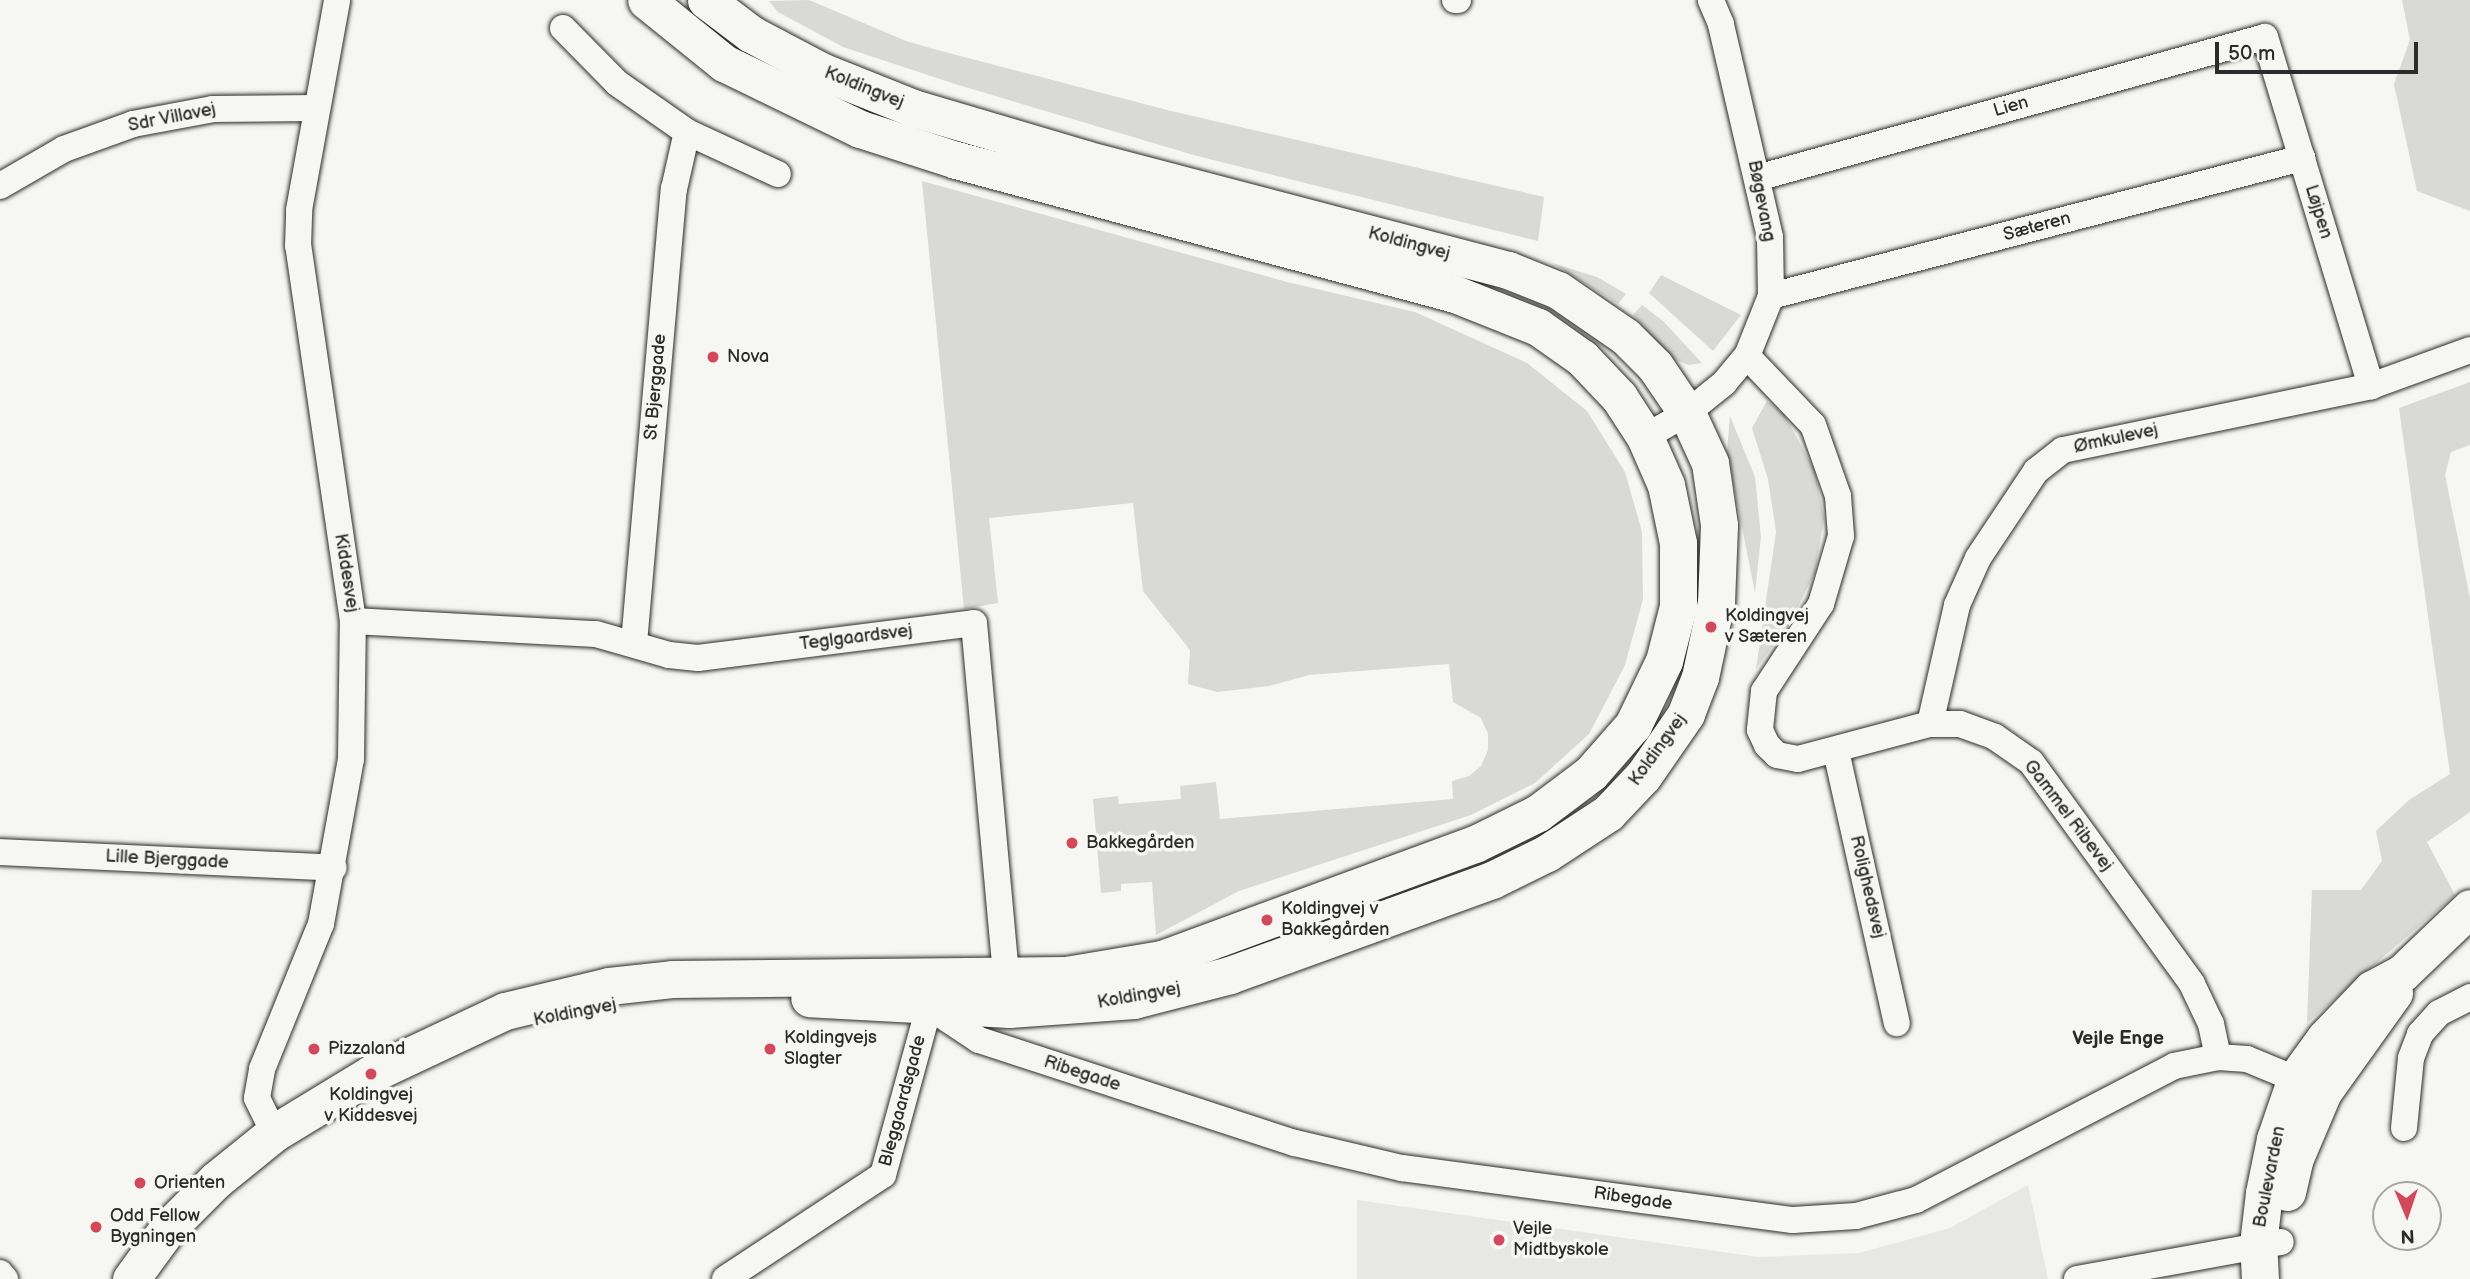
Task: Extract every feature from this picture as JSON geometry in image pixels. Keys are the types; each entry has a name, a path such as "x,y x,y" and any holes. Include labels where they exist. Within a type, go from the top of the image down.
{"main road":[{"name":"Koldingvej","path":"458,1035 617,1004 686,997 744,995 929,1007 1008,993 1162,959 1475,844 1538,813 1591,773 1633,724 1664,662 1678,606 1678,542 1666,485 1645,437 1619,397 1582,358 1538,327 1500,309 956,160 860,129 724,63 646,0"},
{"name":"Koldingvej","path":"131,1279 168,1228 274,1133 371,1074 505,1011 543,1001 672,979 1134,1000 1230,975 1492,880 1547,853 1608,813 1643,776 1686,714 1700,677 1717,602 1719,525 1710,463 1687,413 1655,366 1625,336 1558,290 1508,270 1085,159 913,108 823,72 751,34 706,0"},
{"name":"Boulevarden","path":"2284,1279 2266,1255 2275,1139 2310,1085 2325,1038 2372,989 2402,972 2470,908"}],"street":[{"name":"Kiddesvej","path":"274,1133 257,1098 262,1069 321,924 334,868 351,759 353,621 298,246 299,211 337,0"},
{"name":"Bøgevang","path":"1645,437 1687,413 1724,383 1747,356 1771,296 1770,237 1711,0"},
{"path":"563,28 617,83 687,132 778,174"},
{"name":"Lien","path":"1757,178 2265,37"},
{"name":"Løjpen","path":"2265,37 2371,386"},
{"name":"Sdr Villavej","path":"0,186 64,149 133,124 213,108 316,108"},
{"name":"St Bjerggade","path":"634,643 674,189 687,132"},
{"name":"Sæteren","path":"1771,296 2302,158"},
{"name":"Ømkulevej","path":"1930,724 1957,605 1978,558 2036,471 2063,450 2371,386 2470,350"},
{"name":"Gammel Ribevej","path":"1747,356 1814,425 1832,470 1841,536 1821,604 1763,691 1760,730 1777,755 1798,759 1930,724 1960,724 1995,737 2031,762 2192,984 2211,1024 2217,1057"},
{"name":"Teglgaardsvej","path":"353,621 596,634 669,655 698,658 974,623 1008,993"},
{"name":"Rolighedsvej","path":"1836,751 1897,1023"},
{"name":"Lille Bjerggade","path":"0,852 334,868"},
{"path":"2404,1128 2411,1058 2420,1034 2439,1013 2470,998"},
{"name":"Ribegade","path":"929,1007 979,1040 1295,1143 1402,1168 1793,1220 1856,1216 1916,1200 2174,1066 2217,1057 2248,1059 2310,1085"},
{"name":"Bleggaardsgade","path":"725,1279 883,1175 929,1007"},
{"path":"2077,1279 2266,1255"},
{"path":"0,1273 5,1279"}],"shaded area":[{"path":"809,0 906,41 941,51 1171,111 1544,197 1538,241 1197,156 955,84 843,47 778,12 769,1"},
{"path":"2402,0 2470,0 2470,211 2417,191 2394,84 2410,40"},
{"path":"922,181 1287,282 1415,312 1527,363 1587,411 1625,472 1642,532 1643,599 1625,665 1589,734 1535,783 1471,815 1239,891 1156,935 1152,882 1121,884 1121,891 1101,893 1093,799 1118,796 1119,804 1181,799 1180,786 1216,782 1220,819 1453,799 1452,781 1469,776 1481,766 1488,750 1488,734 1481,718 1453,702 1449,664 1309,675 1269,686 1217,692 1188,684 1190,650 1143,591 1133,503 989,518 998,603 964,609"},
{"path":"1552,263 1597,277 1626,294 1618,304"},
{"path":"1661,275 1741,315 1713,351 1649,293"},
{"path":"1642,305 1663,321 1702,363 1689,365 1673,359 1633,315"},
{"path":"2470,382 2470,445 2451,452 2445,475 2470,598 2470,812 2427,842 2455,895 2307,1023 2312,890 2361,890 2382,861 2376,831 2409,800 2450,774 2399,408"},
{"path":"1767,401 1784,414 1815,471 1824,518 1815,572 1791,621 1756,669 1776,532 1768,479 1752,428"},
{"path":"1730,416 1755,477 1761,537 1755,593 1727,451"},
{"name":"Vejle Midtbyskole","path":"2028,1185 2048,1279 1357,1279 1357,1200 1758,1257 1859,1253 1950,1228"}],"place":[{"name":"Nova","path":"713,357"},
{"name":"Koldingvej v Sæteren","path":"1711,627"},
{"name":"Bakkegården","path":"1072,843"},
{"name":"Koldingvej v Bakkegården","path":"1267,920"},
{"name":"Pizzaland","path":"314,1049"},
{"name":"Koldingvejs Slagter","path":"770,1049"},
{"name":"Koldingvej v Kiddesvej","path":"371,1074"},
{"name":"Orienten","path":"140,1183"},
{"name":"Odd Fellow Bygningen","path":"96,1227"},
{"name":"Vejle Midtbyskole","path":"1499,1240"}],"district":[{"name":"Vejle Enge","path":"2118,1039"}]}
